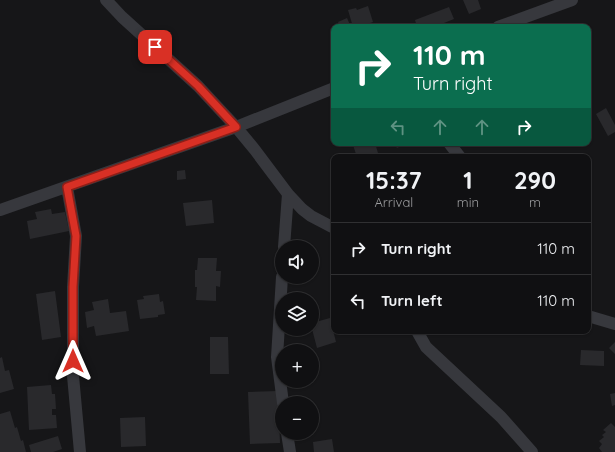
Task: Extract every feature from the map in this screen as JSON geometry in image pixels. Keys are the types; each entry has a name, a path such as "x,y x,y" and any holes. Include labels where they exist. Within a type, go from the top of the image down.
{"street":[{"path":"106,0 122,17 198,86 236,127 288,194 302,209 311,216 331,226"},
{"path":"506,24 572,0"},
{"path":"0,210 236,127 331,89"},
{"path":"451,146 458,154"},
{"path":"67,187 76,236 73,287 73,376 80,452"},
{"path":"285,240 288,194"},
{"path":"281,284 276,357 282,396"},
{"path":"591,317 615,324"},
{"path":"419,334 426,347 501,417 532,452"},
{"path":"288,440 290,452"}],"building":[{"path":"463,0 478,0 481,9 469,14"},
{"path":"368,6 373,22 367,24 352,24 348,10 356,8 357,10"},
{"path":"449,7 454,19 442,24 416,24 415,20"},
{"path":"347,18 350,24 339,24 338,22"},
{"path":"606,108 615,125 615,132 608,136 596,114"},
{"path":"353,146 376,146 378,153 373,154 356,154"},
{"path":"185,170 186,179 177,180 177,171"},
{"path":"212,200 214,223 186,226 183,203"},
{"path":"51,209 52,214 65,212 69,231 30,239 27,221 37,219 35,212"},
{"path":"198,258 217,258 216,271 221,271 220,287 216,286 216,301 196,300 197,287 195,287 195,270 197,270"},
{"path":"55,291 61,337 42,340 36,294"},
{"path":"159,294 160,302 163,301 165,314 158,315 158,317 140,319 137,300 144,299 143,296"},
{"path":"108,299 110,313 126,311 129,331 96,336 94,326 87,328 85,312 94,310 92,302"},
{"path":"330,318 331,334 334,334 336,342 319,347 319,344 316,344 314,336 319,336 319,321"},
{"path":"210,337 228,337 229,374 210,374"},
{"path":"615,342 615,354 609,348"},
{"path":"581,350 604,351 604,366 580,365"},
{"path":"2,357 5,371 9,370 14,389 0,393 0,358"},
{"path":"51,385 52,394 55,394 56,409 52,409 52,415 56,415 57,428 29,430 27,387"},
{"path":"278,391 278,396 275,396 275,440 280,440 280,443 250,444 248,392"},
{"path":"615,393 615,405 612,406 610,394"},
{"path":"10,411 15,428 17,427 21,441 23,440 26,452 0,452 0,414"},
{"path":"145,417 146,446 121,447 120,418"},
{"path":"611,423 615,427 615,452 602,452 599,448 602,444 599,441 604,437 602,435 606,432 603,430"},
{"path":"58,436 62,449 53,452 31,452 29,445"},
{"path":"332,439 334,452 314,452 313,442"}],"route":[{"path":"73,361 73,287 76,236 67,187 236,127 198,86 155,47"}]}
